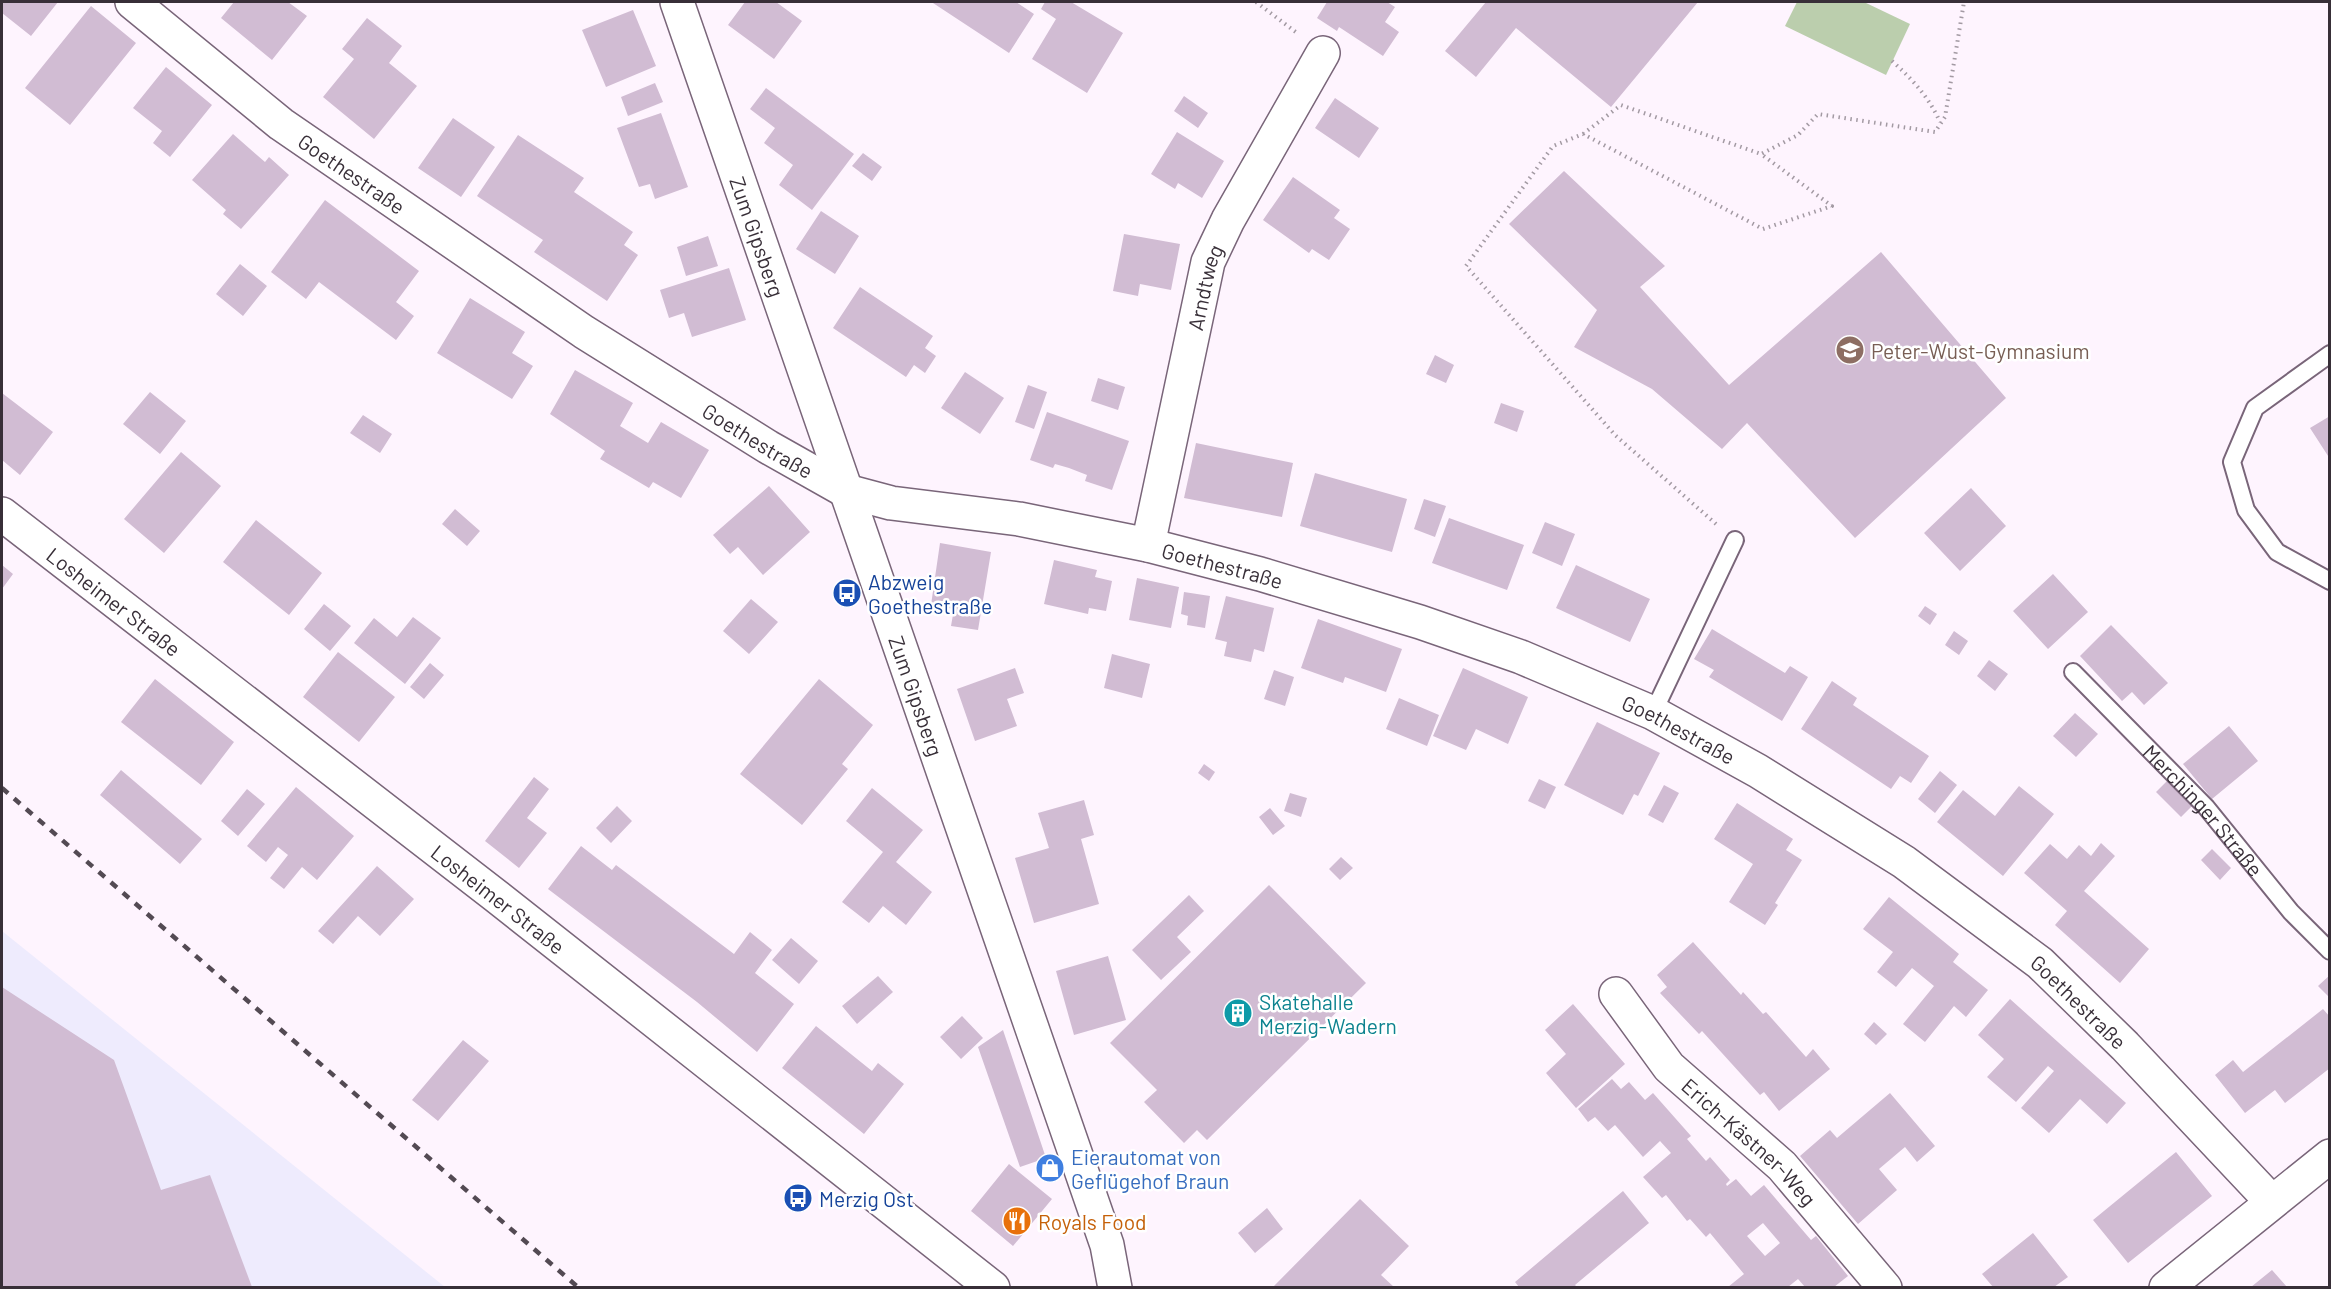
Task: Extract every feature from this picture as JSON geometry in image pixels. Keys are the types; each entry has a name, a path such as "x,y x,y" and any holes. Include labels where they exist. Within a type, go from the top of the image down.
{"street":[{"name":"Goethestraße","path":"132,2 281,124 564,318 768,447 846,491 891,503 1019,519 1148,545 1260,574 1420,622 1521,657 1653,713 1758,771 1904,862 2040,963 2125,1046 2271,1202"},
{"name":"Zum Gipsberg","path":"677,2 1107,1245 1114,1287"},
{"name":"Arndtweg","path":"1148,545 1208,262 1228,220 1323,53"},
{"name":"Losheimer Straße","path":"2,514 505,903 993,1287"},
{"name":"Erich-Kästner-Weg","path":"1616,994 1669,1067 1782,1166 1885,1287"},
{"path":"2166,1287 2271,1202 2326,1167"}],"lane":[{"path":"2330,354 2255,408 2232,462 2246,510 2277,552 2330,581"},
{"path":"1653,713 1735,540"},
{"name":"Merchinger Straße","path":"2073,672 2206,807 2291,912 2330,951"}],"path":[{"path":"1256,2 1323,53"},
{"path":"1761,154 1798,135 1818,114 1935,132 1945,117 1964,2"},
{"path":"1892,62 1913,80 1934,107 1941,122"},
{"path":"1583,134 1762,229 1832,206 1761,154 1621,105 1583,134 1553,146 1466,266 1615,435 1735,540"}],"shaded area":[{"path":"2,931 445,1287 2,1287"}],"green space":[{"path":"1797,2 1864,2 1910,24 1886,75 1785,26"}],"building":[{"path":"2,2 58,2 31,36 2,13"},
{"path":"234,2 288,2 307,16 272,60 221,18"},
{"path":"745,2 776,2 802,21 774,59 728,25"},
{"path":"934,2 1016,2 1034,14 1009,53"},
{"path":"1045,2 1071,2 1123,33 1087,93 1032,59 1056,19 1041,9"},
{"path":"1327,2 1387,2 1395,7 1385,22 1399,32 1383,56 1339,27 1337,31 1317,18"},
{"path":"1486,2 1698,2 1611,107 1516,28 1476,77 1445,51"},
{"path":"91,6 136,43 70,125 25,88"},
{"path":"633,10 656,66 606,87 582,30"},
{"path":"367,18 402,46 389,63 417,86 374,139 323,97 354,59 342,49"},
{"path":"166,67 212,105 170,157 153,143 162,131 133,108"},
{"path":"655,83 663,102 628,116 621,97"},
{"path":"766,88 854,154 812,210 779,185 793,165 764,143 775,128 750,109"},
{"path":"1184,96 1208,113 1198,128 1174,111"},
{"path":"1335,98 1379,128 1359,158 1315,128"},
{"path":"661,113 688,187 655,199 650,184 639,187 617,128"},
{"path":"453,118 495,147 461,197 418,168"},
{"path":"1177,132 1224,161 1202,198 1178,183 1175,189 1151,174"},
{"path":"233,134 265,162 269,157 289,175 241,229 223,214 226,210 192,180"},
{"path":"518,135 584,178 574,192 633,232 624,245 638,255 607,301 534,252 543,240 477,196"},
{"path":"863,153 882,167 872,181 852,166"},
{"path":"1564,171 1665,266 1640,287 1729,385 1881,252 2006,398 1855,538 1747,423 1722,449 1652,389 1574,347 1597,310 1509,224"},
{"path":"1293,177 1340,210 1334,218 1350,229 1329,260 1312,249 1309,253 1263,220"},
{"path":"325,200 419,271 396,302 414,316 396,340 319,282 306,299 271,272"},
{"path":"821,211 859,236 835,274 796,249"},
{"path":"1124,234 1180,244 1171,290 1140,284 1138,296 1113,291"},
{"path":"708,236 718,266 686,276 677,247"},
{"path":"240,264 267,286 243,316 216,294"},
{"path":"729,268 746,320 692,337 684,313 669,318 660,290"},
{"path":"860,287 933,336 925,348 936,356 925,373 914,365 906,377 833,328"},
{"path":"470,298 525,332 512,353 533,366 512,399 437,353"},
{"path":"1435,355 1454,365 1446,383 1426,374"},
{"path":"575,370 633,403 620,426 648,443 661,422 709,450 681,498 653,482 649,488 600,459 605,451 550,414"},
{"path":"965,372 1004,398 980,434 941,408"},
{"path":"1098,378 1125,387 1118,410 1091,401"},
{"path":"1028,385 1047,392 1034,429 1015,422"},
{"path":"150,392 186,421 160,454 123,424"},
{"path":"2,393 53,432 20,475 2,460"},
{"path":"1501,403 1524,411 1517,432 1494,423"},
{"path":"1047,412 1129,441 1112,490 1085,481 1087,475 1069,468 1055,464 1053,468 1030,460"},
{"path":"363,415 392,434 380,453 350,433"},
{"path":"2330,416 2330,459 2310,428"},
{"path":"1196,443 1293,463 1282,517 1184,498"},
{"path":"181,452 221,486 164,553 124,519"},
{"path":"1315,473 1407,499 1392,552 1300,526"},
{"path":"769,486 810,532 763,575 738,547 730,554 713,535"},
{"path":"1971,488 2006,526 1960,571 1924,533"},
{"path":"1424,499 1446,506 1435,537 1414,529"},
{"path":"455,509 480,531 467,546 442,524"},
{"path":"1449,518 1524,545 1507,590 1432,563"},
{"path":"256,520 322,573 289,615 223,562"},
{"path":"1545,522 1575,534 1562,566 1532,553"},
{"path":"940,543 991,552 978,630 951,626 954,609 931,605"},
{"path":"1054,560 1097,570 1095,577 1112,581 1106,611 1089,608 1088,614 1044,604"},
{"path":"2,565 13,574 2,589"},
{"path":"1576,565 1650,599 1630,642 1556,608"},
{"path":"2053,574 2088,612 2048,649 2013,611"},
{"path":"1137,578 1179,587 1171,628 1129,620"},
{"path":"1184,592 1210,596 1205,628 1187,625 1188,616 1181,614"},
{"path":"1226,596 1274,608 1264,652 1254,649 1251,662 1224,656 1227,642 1215,639"},
{"path":"751,599 778,622 749,654 723,631"},
{"path":"324,604 351,626 330,651 304,629"},
{"path":"1925,606 1937,614 1930,625 1918,616"},
{"path":"413,617 441,638 405,684 354,643 374,618 397,637"},
{"path":"1318,619 1402,649 1386,692 1345,677 1343,683 1301,668"},
{"path":"2111,625 2168,683 2144,705 2132,692 2122,701 2080,656"},
{"path":"1712,629 1785,673 1790,666 1808,677 1782,721 1709,677 1714,670 1694,659"},
{"path":"1954,631 1968,641 1959,655 1945,645"},
{"path":"338,652 395,697 359,742 303,697"},
{"path":"1112,654 1150,664 1142,698 1104,688"},
{"path":"1989,660 2008,674 1995,691 1977,676"},
{"path":"430,663 444,675 424,699 410,687"},
{"path":"1015,668 1024,693 1007,699 1017,726 975,741 957,689"},
{"path":"1463,668 1528,697 1508,744 1476,729 1466,750 1433,736"},
{"path":"1274,670 1294,677 1285,706 1264,699"},
{"path":"155,679 234,742 201,785 121,722"},
{"path":"819,679 873,725 842,764 848,769 802,825 740,774"},
{"path":"1832,681 1857,698 1853,705 1929,756 1911,783 1900,776 1891,789 1801,729"},
{"path":"1399,698 1439,715 1427,746 1386,729"},
{"path":"2075,713 2098,734 2076,757 2053,736"},
{"path":"1597,722 1660,753 1638,796 1634,794 1623,815 1564,785"},
{"path":"2229,726 2258,761 2212,799 2183,764"},
{"path":"1204,764 1215,772 1209,781 1198,773"},
{"path":"121,770 202,839 180,864 100,795"},
{"path":"1940,771 1957,785 1935,813 1918,799"},
{"path":"534,777 549,789 527,818 547,833 519,868 485,841"},
{"path":"1539,779 1556,787 1545,809 1528,801"},
{"path":"2169,779 2194,804 2181,817 2156,792"},
{"path":"1664,785 1679,793 1663,823 1648,815"},
{"path":"2019,786 2054,814 2003,876 1937,822 1963,790 1995,816"},
{"path":"296,787 354,836 317,880 302,867 284,889 270,878 288,855 278,847 266,862 247,846"},
{"path":"872,788 923,830 896,862 932,892 906,925 883,906 869,923 842,902 883,852 846,821"},
{"path":"247,789 265,804 238,836 221,821"},
{"path":"1290,793 1307,798 1301,817 1284,811"},
{"path":"1084,800 1094,835 1081,839 1099,904 1034,923 1015,858 1049,848 1038,813"},
{"path":"1737,803 1793,839 1786,850 1802,860 1775,903 1778,905 1765,925 1729,902 1753,864 1714,839"},
{"path":"617,806 632,821 611,843 596,828"},
{"path":"1270,808 1285,826 1273,835 1259,817"},
{"path":"2101,843 2115,856 2084,891 2149,949 2120,983 2055,925 2067,911 2024,873 2050,844 2067,859 2079,845 2091,856"},
{"path":"581,846 612,870 616,865 734,954 750,932 772,950 755,973 794,1004 757,1052 697,1002 548,889"},
{"path":"2212,849 2231,868 2220,880 2201,860"},
{"path":"1341,857 1353,868 1340,880 1329,869"},
{"path":"377,866 414,899 380,936 358,916 333,944 318,931"},
{"name":"Skatehalle Merzig-Wadern","path":"1269,885 1366,983 1207,1140 1197,1130 1184,1143 1144,1102 1157,1090 1110,1043"},
{"path":"1189,895 1204,911 1177,937 1191,952 1161,980 1132,950"},
{"path":"1889,897 1959,954 1953,962 1988,990 1966,1017 1954,1006 1925,1042 1903,1024 1934,986 1912,968 1896,987 1877,972 1893,952 1863,929"},
{"path":"791,938 818,961 799,984 772,960"},
{"path":"1693,942 1741,995 1743,992 1763,1014 1766,1012 1806,1057 1813,1049 1830,1069 1779,1111 1764,1092 1760,1095 1702,1031 1699,1034 1660,993 1667,987 1657,975"},
{"path":"1108,956 1126,1020 1074,1035 1056,971"},
{"path":"2330,975 2330,998 2318,986"},
{"path":"878,976 893,992 857,1024 842,1006"},
{"path":"2,987 114,1060 161,1190 210,1175 252,1287 2,1287"},
{"path":"2010,999 2126,1103 2107,1124 2080,1099 2049,1133 2021,1108 2054,1071 2048,1066 2016,1102 1987,1077 2004,1059 1978,1035"},
{"path":"1573,1004 1625,1064 1576,1108 1546,1073 1566,1054 1545,1030"},
{"path":"2323,1009 2330,1017 2330,1068 2285,1103 2275,1090 2245,1113 2215,1075 2233,1060 2243,1072"},
{"path":"962,1016 983,1038 961,1059 940,1037"},
{"path":"1874,1022 1887,1034 1876,1045 1864,1034"},
{"path":"816,1026 872,1071 878,1063 904,1084 864,1134 782,1068"},
{"path":"1003,1030 1046,1158 1020,1167 978,1047"},
{"path":"463,1040 489,1061 438,1121 412,1100"},
{"path":"1612,1079 1621,1089 1629,1082 1645,1100 1653,1093 1691,1136 1687,1139 1706,1161 1710,1157 1730,1180 1727,1186 1736,1179 1751,1196 1764,1185 1811,1240 1816,1236 1848,1276 1834,1287 1805,1287 1798,1279 1788,1287 1728,1287 1744,1274 1710,1233 1706,1237 1690,1219 1687,1221 1666,1195 1662,1198 1643,1177 1671,1153 1660,1141 1643,1157 1615,1125 1608,1131 1595,1117 1588,1122 1578,1109","holes":["1763,1223 1780,1243 1765,1256 1747,1236"]},
{"path":"1890,1093 1935,1146 1917,1162 1905,1147 1879,1169 1897,1190 1858,1224 1800,1156 1830,1130 1837,1138"},
{"path":"2176,1152 2212,1196 2128,1263 2093,1220"},
{"path":"1009,1164 1052,1199 1013,1246 971,1211"},
{"path":"1623,1191 1649,1223 1575,1285 1577,1287 1519,1287 1515,1282"},
{"path":"1360,1199 1409,1246 1381,1275 1394,1287 1273,1287"},
{"path":"1267,1208 1283,1229 1255,1253 1238,1233"},
{"path":"2033,1233 2068,1277 2054,1287 1993,1287 1982,1274"},
{"path":"2272,1270 2287,1287 2251,1287"}],"railway":[{"path":"2,788 579,1288"}],"place":[{"name":"Peter-Wust-Gymnasium","path":"1850,350"},
{"name":"Abzweig Goethestraße","path":"847,593"},
{"name":"Skatehalle Merzig-Wadern","path":"1238,1013"},
{"name":"Eierautomat von Geflügehof Braun","path":"1050,1168"},
{"name":"Merzig Ost","path":"798,1198"},
{"name":"Royals Food","path":"1017,1221"}]}
